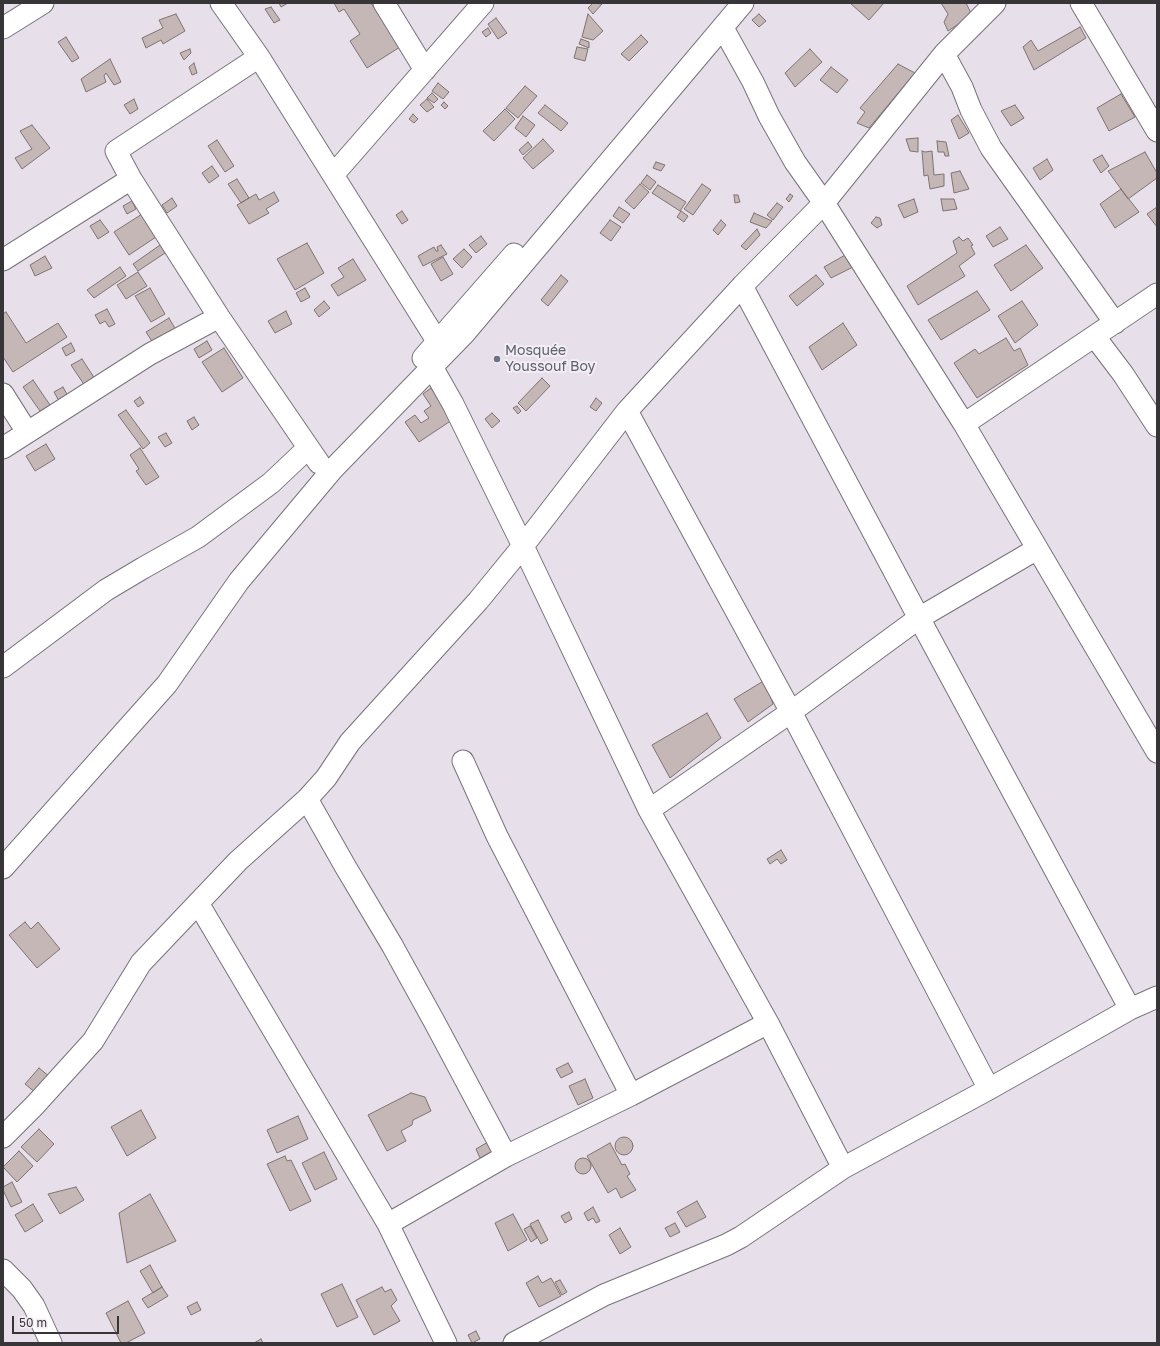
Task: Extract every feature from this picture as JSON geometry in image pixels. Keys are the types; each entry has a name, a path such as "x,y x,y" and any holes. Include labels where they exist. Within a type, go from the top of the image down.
{"street":[{"path":"3,28 43,3"},
{"path":"221,3 259,57 333,175 438,354 453,404 524,546 649,810 768,1023 843,1168"},
{"path":"384,3 425,70"},
{"path":"333,175 483,3"},
{"path":"3,868 167,684 239,581 332,470 438,354 548,214 726,3"},
{"path":"3,667 106,590 198,537 271,483 314,455 418,363 438,354 464,334 743,3"},
{"path":"3,1137 35,1105 93,1041 141,963 238,861 307,799 326,778 350,742 478,601 524,546 627,411 742,286 824,203 944,54 994,3"},
{"path":"1081,3 1157,131"},
{"path":"723,28 795,162 824,203 964,424 1157,752"},
{"path":"944,54 962,87 971,110 991,148 1115,323"},
{"path":"259,57 116,151 131,179 219,317 314,455"},
{"path":"3,260 131,179"},
{"path":"742,286 1130,1009"},
{"path":"964,424 1157,294"},
{"path":"3,448 150,354 219,317"},
{"path":"1095,337 1123,374 1157,426"},
{"path":"3,394 27,432"},
{"path":"627,411 790,712 989,1089"},
{"path":"3,848 157,676 314,455"},
{"path":"649,810 790,712 919,618 1037,549"},
{"path":"463,761 497,836 631,1095"},
{"path":"307,799 392,945 506,1156"},
{"path":"198,903 388,1224 446,1343"},
{"path":"514,1343 604,1295 742,1237 843,1168 989,1089 1130,1009 1157,997"},
{"path":"388,1224 506,1156 631,1095 768,1023"},
{"path":"3,1270 22,1289 34,1306 51,1343"}],"building":[{"path":"279,3 288,3 281,7"},
{"path":"334,3 371,3 400,47 367,68 350,41 360,34 344,9 339,12"},
{"path":"593,3 602,4 593,14 588,8"},
{"path":"850,3 884,3 869,20"},
{"path":"941,3 966,3 972,15 948,31 944,22 948,14"},
{"path":"271,7 280,20 274,23 265,9"},
{"path":"176,14 185,31 163,44 161,40 146,48 142,38 163,28 159,20"},
{"path":"588,14 603,31 593,40 582,37"},
{"path":"759,14 766,21 759,27 752,20"},
{"path":"496,18 507,33 498,39 488,24"},
{"path":"1080,27 1086,38 1034,70 1023,47 1031,40 1038,51"},
{"path":"488,28 491,33 486,37 482,32"},
{"path":"641,35 648,42 629,61 621,54"},
{"path":"66,37 79,58 72,62 58,42"},
{"path":"581,39 589,42 589,48 579,44"},
{"path":"577,47 588,49 585,61 574,58"},
{"path":"190,49 191,53 184,60 180,53"},
{"path":"810,49 822,62 795,87 785,73"},
{"path":"110,59 121,82 114,85 106,73 104,76 106,82 86,92 81,79"},
{"path":"194,63 197,73 192,75 189,67"},
{"path":"898,64 915,73 869,128 857,123 865,112 860,108"},
{"path":"831,67 848,80 837,93 820,80"},
{"path":"438,83 449,92 443,99 432,91"},
{"path":"525,86 537,96 518,118 506,108"},
{"path":"432,93 438,99 434,103 427,98"},
{"path":"1121,94 1135,117 1109,131 1097,108"},
{"path":"134,99 138,109 130,114 124,105"},
{"path":"427,99 434,107 427,112 420,105"},
{"path":"444,102 448,106 445,109 441,105"},
{"path":"545,105 568,123 561,131 538,113"},
{"path":"1015,105 1024,118 1011,126 1001,111"},
{"path":"505,109 515,119 494,141 483,131"},
{"path":"413,114 418,119 414,123 409,119"},
{"path":"958,115 969,133 959,139 951,120"},
{"path":"523,116 535,125 526,137 515,128"},
{"path":"32,125 50,148 22,169 15,158 32,149 20,131"},
{"path":"918,138 918,152 910,151 906,139"},
{"path":"543,139 554,151 533,169 523,158"},
{"path":"217,140 234,166 225,172 208,146"},
{"path":"937,141 946,142 949,156 945,156 944,152 938,152"},
{"path":"528,142 532,147 523,155 519,150"},
{"path":"922,151 932,151 934,175 944,174 944,186 930,189 928,175 924,176"},
{"path":"1145,152 1157,173 1157,178 1128,199 1108,171"},
{"path":"1102,155 1109,166 1101,173 1093,160"},
{"path":"1047,159 1053,170 1040,180 1033,168"},
{"path":"656,162 665,165 661,171 653,168"},
{"path":"212,166 219,176 209,183 202,173"},
{"path":"960,171 969,189 954,193 951,173"},
{"path":"647,175 656,182 650,190 641,183"},
{"path":"237,179 249,198 241,203 228,184"},
{"path":"640,184 649,192 634,209 625,201"},
{"path":"702,184 711,190 693,215 684,209"},
{"path":"658,185 686,202 680,211 652,193"},
{"path":"1121,189 1139,212 1115,228 1100,204"},
{"path":"274,192 279,201 266,209 269,213 249,224 237,205 256,194 259,200"},
{"path":"790,194 793,196 789,202 786,199"},
{"path":"734,195 738,195 740,202 735,203"},
{"path":"172,198 177,206 167,213 162,205"},
{"path":"914,199 918,212 904,218 898,205"},
{"path":"941,199 954,199 957,209 943,211"},
{"path":"132,201 136,209 127,214 123,206"},
{"path":"777,203 783,207 773,220 767,215"},
{"path":"619,207 630,214 623,223 613,216"},
{"path":"1157,207 1157,227 1147,214"},
{"path":"402,211 408,220 402,224 396,215"},
{"path":"681,211 688,216 684,222 677,217"},
{"path":"754,213 772,221 766,228 750,222"},
{"path":"142,214 156,237 129,255 114,232"},
{"path":"876,217 880,218 882,225 877,228 871,223"},
{"path":"100,220 109,232 98,239 90,226"},
{"path":"610,220 621,227 611,241 600,233"},
{"path":"721,220 726,225 718,235 713,230"},
{"path":"1000,227 1008,239 993,247 986,236"},
{"path":"757,229 760,235 746,250 741,246"},
{"path":"481,236 487,244 476,253 469,245"},
{"path":"959,237 963,241 968,238 973,245 971,246 975,254 959,266 965,276 918,305 907,286 957,253 953,241"},
{"path":"163,243 168,251 138,271 133,264"},
{"path":"307,243 324,273 295,290 277,259"},
{"path":"441,245 447,254 423,266 418,256 434,247 436,251 438,251 437,247"},
{"path":"1026,245 1043,268 1011,291 994,265"},
{"path":"464,249 472,257 462,268 453,259"},
{"path":"847,254 853,267 831,278 824,267"},
{"path":"45,256 52,268 35,276 30,265"},
{"path":"443,257 453,274 441,281 431,264"},
{"path":"353,259 366,280 338,296 331,285 344,277 338,268"},
{"path":"120,267 126,276 94,298 87,290"},
{"path":"138,272 147,286 126,299 117,285"},
{"path":"561,275 568,281 548,306 541,300"},
{"path":"816,275 824,284 797,306 789,296"},
{"path":"150,288 165,314 151,322 135,296"},
{"path":"305,288 310,297 301,302 296,293"},
{"path":"977,291 990,310 941,340 928,320"},
{"path":"324,301 330,308 319,317 314,310"},
{"path":"1022,301 1038,325 1015,343 998,316"},
{"path":"107,309 115,324 109,327 105,321 100,324 95,315"},
{"path":"286,311 292,324 275,333 268,321"},
{"path":"6,312 26,343 58,323 67,337 13,372 3,357 3,314"},
{"path":"169,318 176,330 153,343 146,332"},
{"path":"843,323 857,345 822,370 809,347"},
{"path":"1006,338 1014,351 1020,348 1028,365 977,398 954,363 975,349 979,354"},
{"path":"207,341 212,350 199,358 194,349"},
{"path":"71,343 75,351 66,356 62,348"},
{"path":"224,348 243,378 222,392 202,362"},
{"path":"82,359 95,379 85,386 71,365"},
{"path":"542,378 550,386 526,411 518,403"},
{"path":"33,380 50,405 40,411 23,387"},
{"path":"63,387 68,396 59,401 54,392"},
{"path":"431,388 452,420 419,442 405,422 415,415 421,423 429,418 424,411 431,406 423,394"},
{"path":"140,397 144,403 138,407 134,401"},
{"path":"596,398 602,403 596,411 590,407"},
{"path":"517,406 521,411 518,414 513,408"},
{"path":"126,410 150,443 143,449 118,415"},
{"path":"492,413 500,421 492,428 485,419"},
{"path":"194,417 199,425 192,430 187,421"},
{"path":"166,433 172,443 165,447 158,437"},
{"path":"46,444 55,459 35,471 26,456"},
{"path":"140,448 159,477 146,485 136,471 139,469 130,455"},
{"path":"765,680 773,704 748,722 734,699"},
{"path":"707,713 721,738 670,778 652,745"},
{"path":"781,850 787,860 781,864 777,859 770,864 767,859"},
{"path":"25,922 31,929 38,922 60,949 37,968 9,935"},
{"path":"568,1063 573,1072 561,1078 556,1069"},
{"path":"39,1068 50,1077 36,1093 25,1084"},
{"path":"585,1079 593,1098 578,1105 569,1086"},
{"path":"411,1093 425,1097 431,1111 413,1120 412,1125 401,1131 406,1141 387,1151 368,1115"},
{"path":"141,1110 156,1138 127,1156 111,1127"},
{"path":"298,1116 308,1139 277,1153 267,1130"},
{"path":"39,1129 54,1144 37,1162 21,1147"},
{"path":"624,1137 630,1140 633,1146 630,1152 624,1155 618,1152 615,1146 618,1140"},
{"path":"488,1142 493,1151 480,1158 476,1149"},
{"path":"610,1143 622,1165 625,1164 630,1174 627,1176 636,1190 621,1198 616,1188 608,1193 587,1156"},
{"path":"19,1151 33,1166 17,1182 3,1167"},
{"path":"324,1152 337,1179 315,1190 302,1163"},
{"path":"285,1156 287,1161 291,1160 311,1201 290,1211 267,1164"},
{"path":"580,1158 586,1158 591,1163 589,1172 586,1174 580,1174 575,1169 575,1163"},
{"path":"12,1182 22,1202 11,1207 3,1187"},
{"path":"76,1187 84,1200 60,1214 48,1194"},
{"path":"150,1194 176,1241 127,1263 119,1213"},
{"path":"697,1201 706,1217 686,1227 677,1212"},
{"path":"33,1204 43,1221 25,1232 15,1215"},
{"path":"593,1207 600,1221 596,1223 593,1218 588,1221 584,1213"},
{"path":"569,1212 572,1219 565,1223 561,1216"},
{"path":"513,1214 527,1240 508,1251 495,1223"},
{"path":"538,1220 548,1240 541,1244 530,1224"},
{"path":"675,1223 680,1232 670,1237 665,1228"},
{"path":"530,1226 537,1238 531,1242 524,1229"},
{"path":"620,1228 631,1247 620,1254 609,1235"},
{"path":"150,1265 162,1287 153,1293 140,1271"},
{"path":"538,1276 542,1283 551,1278 561,1296 539,1307 526,1283"},
{"path":"560,1280 567,1292 562,1295 555,1282"},
{"path":"342,1284 358,1317 337,1327 321,1294"},
{"path":"162,1287 168,1296 148,1308 142,1299"},
{"path":"382,1287 385,1292 391,1289 397,1300 391,1306 400,1321 374,1335 356,1300"},
{"path":"128,1301 145,1333 126,1343 121,1343 106,1313"},
{"path":"197,1302 201,1310 191,1315 187,1307"},
{"path":"476,1331 480,1339 472,1343 468,1335"},
{"path":"261,1339 263,1343 254,1343"}],"place":[{"name":"Mosquée Youssouf Boy","path":"497,359"}]}
